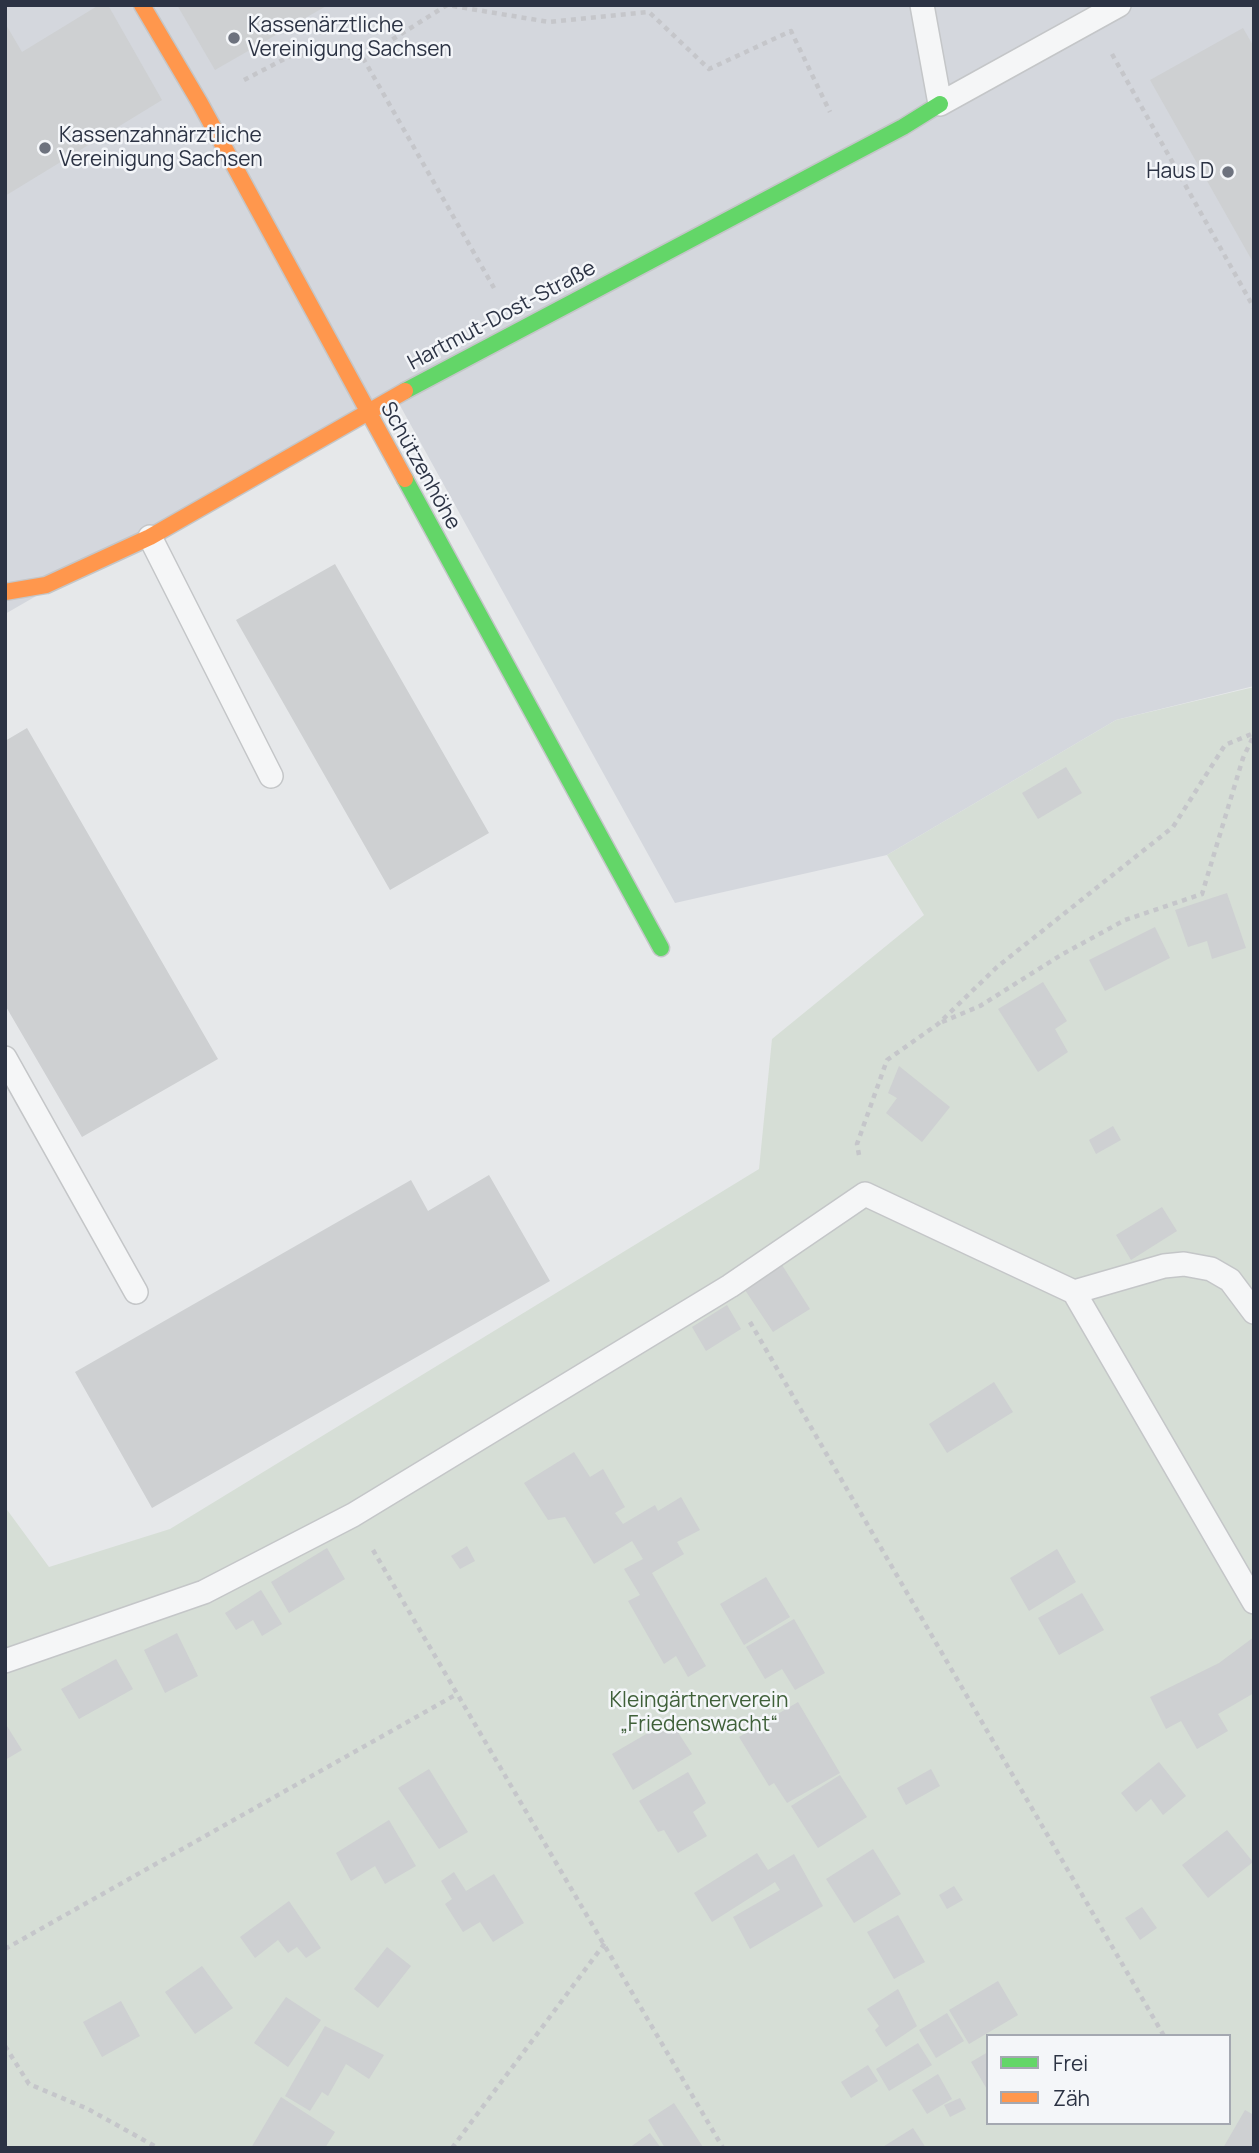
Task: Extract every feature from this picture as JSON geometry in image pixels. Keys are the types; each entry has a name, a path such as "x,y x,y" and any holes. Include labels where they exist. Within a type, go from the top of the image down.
{"street":[{"name":"Schützenhöhe","path":"142,5 200,103 366,412 661,948"},
{"name":"Hartmut-Dost-Straße","path":"5,592 46,585 150,537 366,412 940,104"}],"lane":[{"path":"922,5 940,104 1119,5"},
{"path":"150,537 271,776"},
{"path":"5,1058 136,1292"},
{"path":"5,1661 204,1592 353,1515 730,1286 865,1194 1074,1292 1254,1602"},
{"path":"1074,1292 1164,1266 1184,1264 1210,1269 1230,1280 1254,1312"}],"path":[{"path":"200,103 292,55 363,58 447,5 549,22 649,12 709,69 791,31 850,153"},
{"path":"1093,19 1254,308"},
{"path":"363,58 519,331"},
{"path":"938,1024 981,1006 1125,920 1202,894 1243,758 1254,734"},
{"path":"865,1194 857,1143 887,1060 938,1024 997,967 1173,827 1225,745 1254,734"},
{"path":"730,1286 1163,2034"},
{"path":"353,1515 723,2148"},
{"path":"5,1949 457,1694"},
{"path":"452,2148 605,1943"},
{"path":"5,2046 29,2084 88,2109 158,2148"}],"shaded area":[{"path":"5,5 1254,5 1254,686 1116,720 887,855 675,903 392,391 5,614"}],"green space":[{"name":"Kleingärtnerverein „Friedenswacht“","path":"1254,687 1254,2148 5,2148 5,1507 49,1567 170,1529 759,1169 772,1039 924,915 887,855 1116,720"}],"building":[{"name":"Kassenzahnärztliche Vereinigung Sachsen","path":"99,5 108,5 162,100 5,196 5,23 22,52"},
{"name":"Kassenärztliche Vereinigung Sachsen","path":"177,5 328,5 215,70"},
{"name":"Haus D","path":"1243,28 1254,47 1254,264 1150,80"},
{"path":"335,564 489,833 390,890 236,620"},
{"path":"27,728 218,1059 82,1137 5,1005 5,741"},
{"path":"1066,767 1082,793 1038,819 1022,793"},
{"path":"1227,893 1246,948 1212,959 1207,941 1188,947 1175,910"},
{"path":"1155,927 1170,958 1105,991 1089,960"},
{"path":"1043,982 1067,1021 1055,1029 1068,1052 1038,1072 998,1009"},
{"path":"899,1066 950,1107 922,1142 886,1113 897,1098 888,1093"},
{"path":"1113,1126 1121,1140 1096,1154 1089,1140"},
{"path":"489,1175 550,1281 152,1508 75,1372 411,1180 428,1211"},
{"path":"1162,1207 1177,1231 1131,1260 1116,1235"},
{"path":"782,1265 810,1309 773,1332 745,1290"},
{"path":"727,1305 741,1329 706,1351 692,1327"},
{"path":"994,1382 1013,1412 947,1453 929,1424"},
{"path":"574,1452 590,1477 603,1469 625,1507 615,1513 623,1524 655,1505 658,1511 681,1497 700,1530 677,1542 684,1554 652,1573 706,1666 688,1677 676,1656 664,1664 628,1601 640,1595 624,1569 643,1559 632,1541 594,1564 565,1517 548,1520 524,1483"},
{"path":"467,1546 475,1561 460,1569 451,1556"},
{"path":"327,1548 345,1579 289,1613 271,1582"},
{"path":"1057,1549 1076,1582 1029,1611 1010,1578"},
{"path":"766,1577 790,1617 744,1645 720,1604"},
{"path":"261,1590 282,1624 262,1636 253,1620 236,1630 225,1613"},
{"path":"1082,1593 1104,1630 1059,1655 1038,1618"},
{"path":"794,1619 825,1673 795,1690 782,1669 765,1679 746,1647"},
{"path":"177,1633 198,1676 165,1693 144,1650"},
{"path":"1254,1637 1254,1693 1218,1714 1228,1731 1197,1749 1181,1721 1166,1729 1150,1697 1219,1663"},
{"path":"116,1659 133,1689 79,1719 61,1689"},
{"path":"798,1702 840,1773 787,1803 774,1783 769,1786 739,1737"},
{"path":"670,1720 692,1754 633,1790 612,1754"},
{"path":"5,1723 22,1750 5,1760"},
{"path":"1159,1762 1186,1796 1163,1815 1151,1799 1136,1812 1121,1793"},
{"path":"429,1769 468,1832 439,1849 398,1788"},
{"path":"931,1769 940,1786 906,1805 897,1788"},
{"path":"688,1772 706,1803 693,1812 707,1836 678,1853 664,1830 658,1832 639,1801"},
{"path":"840,1775 867,1817 818,1848 791,1806"},
{"path":"389,1820 416,1866 385,1884 375,1866 351,1881 336,1853"},
{"path":"1227,1830 1253,1862 1208,1898 1182,1865"},
{"path":"873,1849 901,1894 854,1923 826,1879"},
{"path":"757,1853 768,1870 794,1854 823,1906 750,1949 733,1917 780,1890 775,1882 712,1922 694,1893"},
{"path":"454,1872 466,1891 494,1874 524,1923 493,1942 480,1922 463,1932 445,1904 452,1899 441,1881"},
{"path":"954,1886 963,1900 947,1909 939,1895"},
{"path":"289,1901 321,1948 306,1958 297,1947 288,1953 278,1940 255,1958 240,1937"},
{"path":"1142,1907 1157,1928 1140,1940 1125,1918"},
{"path":"898,1915 925,1962 894,1979 867,1932"},
{"path":"387,1947 411,1966 378,2008 354,1989"},
{"path":"202,1966 233,2008 195,2034 165,1992"},
{"path":"998,1981 1018,2015 969,2044 949,2010"},
{"path":"898,1989 917,2026 886,2047 875,2030 879,2026 867,2009"},
{"path":"286,1997 321,2020 288,2067 254,2043"},
{"path":"121,2001 140,2036 102,2057 83,2022"},
{"path":"947,2013 964,2041 936,2058 919,2030"},
{"path":"325,2026 384,2055 369,2079 346,2064 328,2096 322,2092 310,2111 285,2096"},
{"path":"918,2043 932,2065 889,2091 876,2069"},
{"path":"986,2053 986,2088 971,2062"},
{"path":"868,2065 878,2081 851,2098 841,2082"},
{"path":"938,2074 952,2099 927,2114 912,2090"},
{"path":"281,2097 335,2132 325,2148 251,2148"},
{"path":"960,2098 966,2109 950,2117 944,2105"},
{"path":"674,2103 703,2147 665,2148 648,2120"},
{"path":"1245,2110 1254,2115 1254,2148 1223,2148"},
{"path":"913,2128 926,2148 881,2148"},
{"path":"650,2133 661,2148 629,2148"}],"traffic: fast":[{"path":"405,391 903,127 940,104"},
{"path":"405,479 661,948"}],"traffic: slow":[{"path":"142,5 200,103 405,479"},
{"path":"5,592 46,585 150,537 405,391"}],"place":[{"name":"Kassenärztliche Vereinigung Sachsen","path":"234,38"},
{"name":"Kassenzahnärztliche Vereinigung Sachsen","path":"45,148"},
{"name":"Haus D","path":"1228,172"}]}
